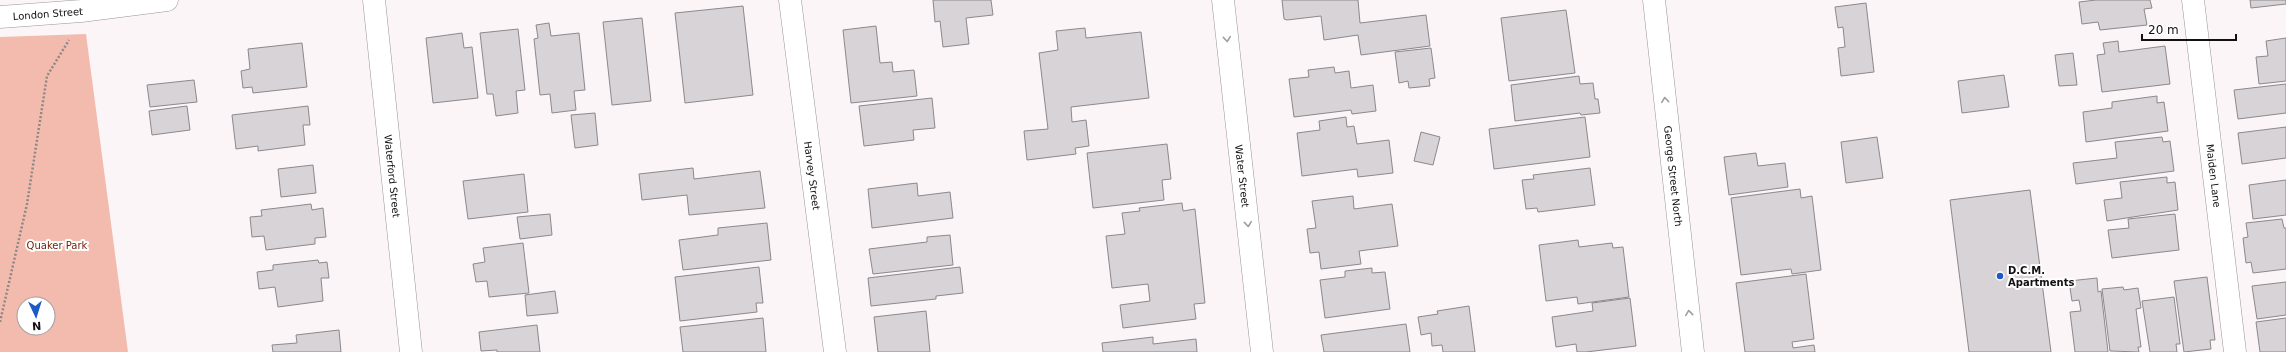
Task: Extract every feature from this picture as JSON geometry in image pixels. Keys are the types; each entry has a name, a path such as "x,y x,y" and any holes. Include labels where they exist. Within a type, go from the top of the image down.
{"street":[{"name":"London Street","path":"0,17 81,11 167,0"},
{"name":"Waterford Street","path":"374,0 411,352"},
{"name":"Harvey Street","path":"790,0 835,352"},
{"name":"Water Street","path":"1223,0 1262,352"},
{"name":"George Street North","path":"1654,0 1693,352"},
{"name":"Maiden Lane","path":"2193,0 2235,352"}],"path":[{"path":"0,322 26,204 47,76 75,31 81,11"}],"green space":[{"name":"Quaker Park","path":"86,34 128,352 0,352 0,37"}],"building":[{"path":"933,0 991,0 993,15 966,18 969,44 943,47 940,21 935,22"},
{"path":"1282,0 1358,0 1360,23 1426,15 1430,46 1361,55 1358,35 1324,40 1321,16 1287,20 1284,19"},
{"path":"2096,0 2150,0 2152,8 2144,9 2147,25 2100,30 2098,22 2082,24 2079,2"},
{"path":"2250,0 2286,0 2286,4 2251,8"},
{"path":"1866,3 1874,72 1841,76 1838,48 1845,47 1843,27 1838,28 1835,7"},
{"path":"743,6 753,95 685,103 675,13"},
{"path":"1566,10 1575,73 1509,81 1501,18"},
{"path":"642,18 651,101 612,105 603,22"},
{"path":"549,23 551,36 579,33 585,90 574,91 576,110 552,113 550,94 540,95 534,39 538,38 536,25"},
{"path":"876,26 880,63 892,62 893,72 914,70 917,96 851,103 843,30"},
{"path":"1085,28 1086,38 1141,32 1149,98 1071,107 1072,122 1086,120 1089,146 1075,148 1076,154 1027,160 1024,131 1048,129 1039,53 1058,50 1056,31"},
{"path":"518,29 525,90 516,91 518,113 496,116 493,94 487,94 480,33"},
{"path":"462,33 464,48 472,47 478,98 433,103 426,38"},
{"path":"2286,38 2286,81 2259,84 2256,57 2268,56 2266,41"},
{"path":"2118,41 2119,52 2165,46 2170,84 2102,92 2097,55 2105,54 2103,43"},
{"path":"302,43 307,87 253,93 252,87 243,88 241,71 250,69 248,49"},
{"path":"1431,48 1435,78 1429,79 1430,86 1409,88 1408,81 1399,83 1395,52"},
{"path":"2073,53 2077,85 2059,86 2055,55"},
{"path":"1334,67 1335,73 1349,71 1351,88 1373,85 1376,111 1352,114 1351,110 1294,117 1289,79 1309,77 1308,70"},
{"path":"2004,75 2009,107 1962,113 1958,81"},
{"path":"1579,76 1580,84 1593,83 1595,99 1598,99 1600,113 1581,115 1580,113 1515,121 1511,85"},
{"path":"194,80 197,102 150,107 147,85"},
{"path":"2286,84 2286,113 2238,119 2234,90"},
{"path":"2157,96 2157,103 2164,102 2168,131 2086,142 2083,112 2112,108 2112,102"},
{"path":"932,98 935,128 913,130 914,140 864,146 859,106"},
{"path":"187,106 190,130 152,135 149,111"},
{"path":"308,106 310,125 303,125 305,145 258,151 258,146 236,149 232,115"},
{"path":"595,113 598,145 575,148 571,115"},
{"path":"1346,117 1347,127 1354,126 1357,144 1389,140 1393,173 1358,177 1357,169 1302,176 1297,133 1320,130 1319,121"},
{"path":"1585,117 1590,157 1494,169 1489,129"},
{"path":"2286,127 2286,158 2242,164 2238,133"},
{"path":"1421,132 1440,137 1433,165 1414,161"},
{"path":"1877,137 1883,178 1846,183 1841,142"},
{"path":"2162,137 2163,142 2170,141 2174,171 2076,184 2073,163 2117,158 2115,142"},
{"path":"1167,144 1171,179 1162,180 1164,200 1093,208 1087,153"},
{"path":"1756,153 1758,166 1785,163 1788,187 1729,195 1724,157"},
{"path":"313,165 316,193 281,197 278,169"},
{"path":"693,168 694,179 760,171 765,208 689,215 687,195 642,200 639,174"},
{"path":"1590,168 1595,205 1538,212 1537,208 1526,209 1522,180 1534,179 1533,175"},
{"path":"524,174 528,212 468,219 463,181"},
{"path":"2167,177 2167,183 2175,182 2178,210 2107,221 2104,200 2122,198 2120,182"},
{"path":"2286,180 2286,215 2253,219 2249,185"},
{"path":"917,183 918,196 950,192 953,218 872,228 868,189"},
{"path":"1800,189 1801,198 1812,196 1821,270 1792,274 1791,269 1741,275 1731,198"},
{"name":"D.C.M. Apartments","path":"2030,190 2051,352 1969,352 1950,200"},
{"path":"1353,196 1354,209 1392,204 1398,246 1359,251 1361,264 1321,269 1319,252 1310,253 1307,229 1316,228 1312,201"},
{"path":"1182,203 1183,211 1195,209 1205,303 1194,304 1196,319 1123,328 1120,305 1150,301 1148,284 1112,288 1106,236 1125,234 1122,213 1140,211 1139,208"},
{"path":"311,204 312,210 323,208 326,237 315,238 315,244 266,250 264,236 252,237 250,217 262,216 261,210"},
{"path":"550,214 552,235 520,239 517,217"},
{"path":"2175,214 2179,250 2112,258 2108,230 2129,228 2128,219"},
{"path":"2282,219 2284,228 2286,228 2286,269 2253,273 2251,262 2246,263 2243,238 2248,237 2246,223"},
{"path":"767,223 771,260 683,270 679,240 718,235 718,228"},
{"path":"950,235 953,265 873,274 869,249 927,242 927,237"},
{"path":"1578,240 1579,247 1612,243 1613,248 1623,247 1629,297 1578,304 1577,297 1546,301 1539,245"},
{"path":"523,243 529,293 489,297 487,281 476,282 473,264 485,262 483,248"},
{"path":"318,260 319,263 327,262 329,278 321,278 323,301 278,307 275,287 259,289 257,272 273,270 273,265"},
{"path":"759,267 763,303 756,303 757,312 680,321 675,277"},
{"path":"960,267 963,293 936,296 936,299 871,306 868,278"},
{"path":"1372,268 1372,273 1385,272 1390,309 1325,318 1320,280 1345,277 1345,271"},
{"path":"1806,274 1814,339 1792,342 1793,348 1814,345 1815,352 1745,352 1736,283"},
{"path":"2207,277 2215,340 2210,340 2211,349 2184,352 2174,281"},
{"path":"2097,278 2098,292 2101,291 2108,352 2075,352 2070,312 2081,311 2079,300 2072,301 2069,281"},
{"path":"2286,282 2286,315 2257,319 2252,286"},
{"path":"2123,287 2124,290 2138,288 2141,308 2136,309 2141,347 2138,347 2139,352 2110,351 2102,289"},
{"path":"555,291 558,313 527,316 525,295"},
{"path":"2174,297 2180,344 2176,344 2177,352 2150,352 2142,301"},
{"path":"1630,298 1636,346 1586,352 1577,352 1576,344 1556,347 1552,317 1593,311 1592,303"},
{"path":"1469,306 1475,352 1443,352 1442,345 1432,346 1431,333 1421,335 1418,317 1438,314 1437,311"},
{"path":"926,311 930,352 878,352 874,317"},
{"path":"763,318 766,352 683,352 680,327"},
{"path":"2286,318 2286,352 2260,352 2256,322"},
{"path":"1406,324 1410,352 1324,352 1321,335"},
{"path":"537,325 540,352 497,352 497,350 481,351 479,332"},
{"path":"339,330 341,352 273,352 272,345 297,343 296,335"},
{"path":"1153,337 1153,344 1196,339 1197,352 1103,352 1102,343"}],"place":[{"name":"D.C.M. Apartments","path":"2000,276"}]}
